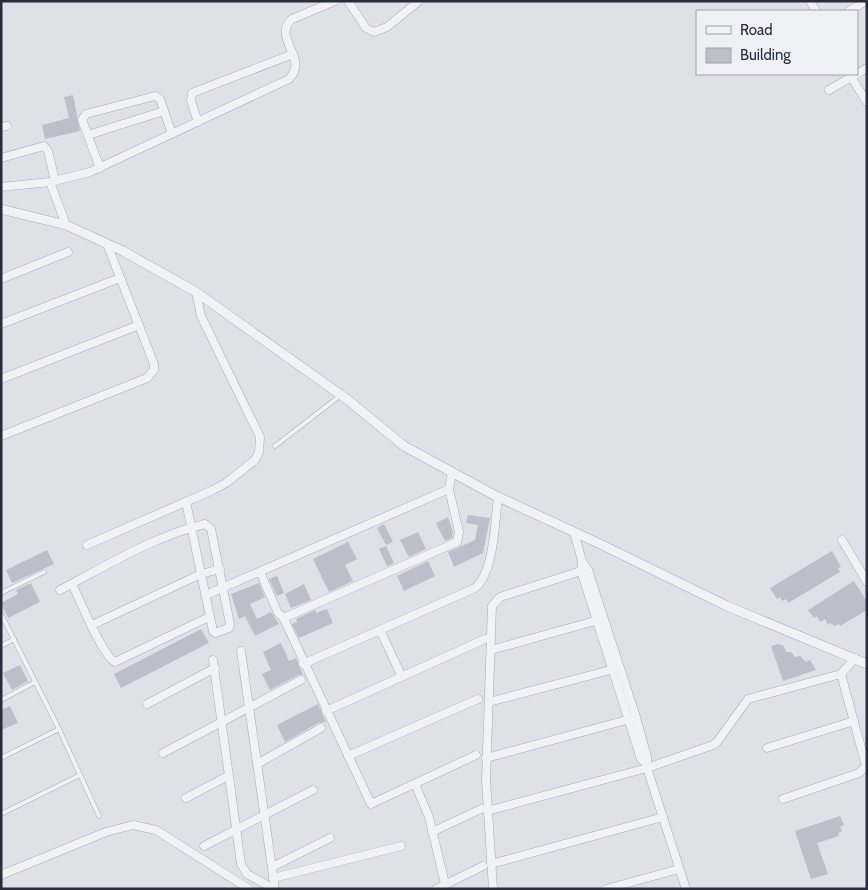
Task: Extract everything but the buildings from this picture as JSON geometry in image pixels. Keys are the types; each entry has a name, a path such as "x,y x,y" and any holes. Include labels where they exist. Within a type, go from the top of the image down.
{"street":[{"path":"1,187 53,182 100,168 289,79 295,73 297,65 285,33 288,24 292,19 335,1"},
{"path":"348,1 366,28 374,32 387,28 420,1"},
{"path":"851,10 866,1"},
{"path":"198,122 191,101 192,93 293,54"},
{"path":"829,90 855,75"},
{"path":"851,77 867,102"},
{"path":"100,168 82,120 83,116 89,113 155,96 160,99 172,134"},
{"path":"88,135 164,111"},
{"path":"1,158 44,146 48,151 53,182 66,225"},
{"path":"1,209 66,225 107,244 196,292 341,396 404,446 452,473 498,497 727,606 867,664"},
{"path":"1,436 147,378 154,370 154,364 107,244"},
{"path":"1,279 68,252"},
{"path":"1,324 120,278"},
{"path":"87,545 213,490 236,476 255,460 260,443 257,432 201,316 196,292"},
{"path":"1,379 138,325"},
{"path":"283,617 457,542 460,532 449,489 452,473"},
{"path":"206,595 449,489"},
{"path":"303,664 475,588 483,582 492,545 498,497"},
{"path":"60,590 139,550 190,528 205,524 211,529 230,626 213,632 190,528 186,502"},
{"path":"574,532 582,561 588,570 601,620"},
{"path":"842,540 867,582"},
{"path":"582,561 581,571 601,620 617,668 632,718 641,759 646,765 686,889"},
{"path":"859,570 867,565"},
{"path":"92,625 201,574 220,569"},
{"path":"493,889 487,865 484,810 492,606 496,599 581,571"},
{"path":"260,572 371,804 476,756"},
{"path":"72,584 110,659 115,662 209,617"},
{"path":"491,650 601,620"},
{"path":"380,630 402,676"},
{"path":"326,711 485,639"},
{"path":"241,651 274,889"},
{"path":"432,832 484,810 646,765 717,742 748,699 841,674 855,658"},
{"path":"148,704 214,664 242,869 247,874 274,889"},
{"path":"489,702 617,668"},
{"path":"783,799 859,773 866,766 841,674"},
{"path":"163,753 300,680"},
{"path":"348,756 478,699"},
{"path":"486,758 632,718"},
{"path":"766,748 854,721"},
{"path":"257,764 321,728"},
{"path":"186,798 228,776"},
{"path":"415,784 429,817 445,884"},
{"path":"204,846 313,790"},
{"path":"436,889 487,865 663,817"},
{"path":"1,875 106,832 133,825 156,830 249,889"},
{"path":"272,867 330,838"},
{"path":"273,878 401,846"},
{"path":"606,889 679,869"}],"lane":[{"path":"275,446 341,396"},
{"path":"1,593 44,572"},
{"path":"1,614 59,729 99,816"},
{"path":"1,646 14,639"},
{"path":"1,700 35,682"},
{"path":"1,758 59,729"},
{"path":"1,814 80,775"}]}
